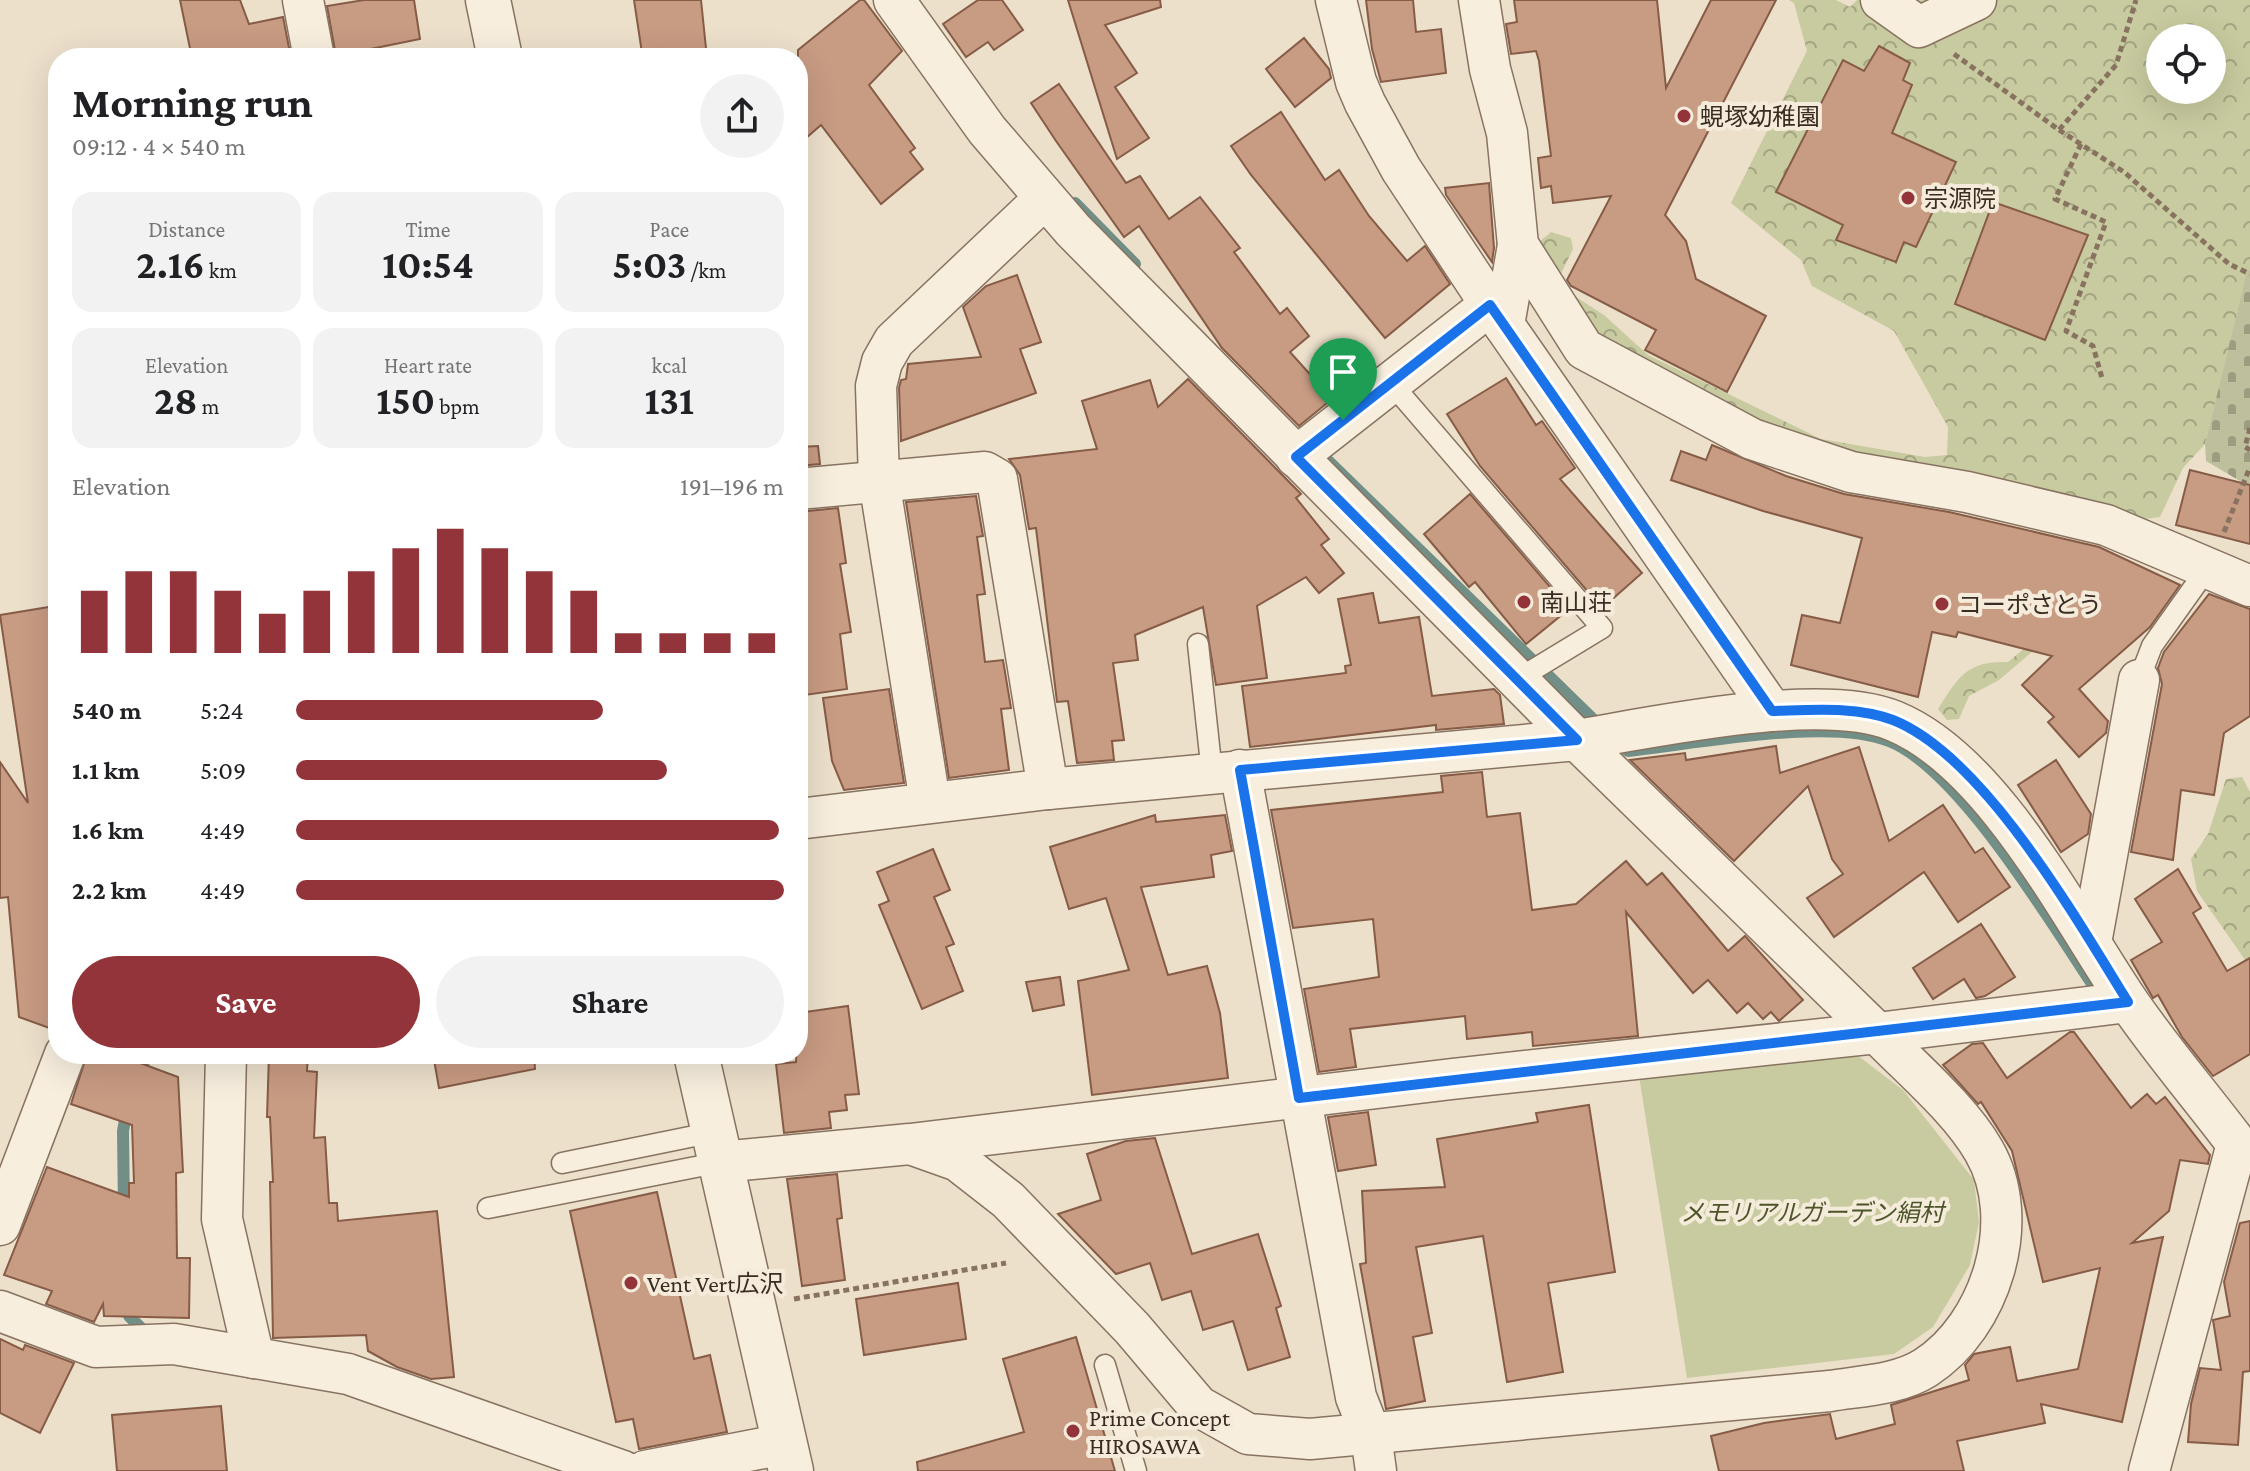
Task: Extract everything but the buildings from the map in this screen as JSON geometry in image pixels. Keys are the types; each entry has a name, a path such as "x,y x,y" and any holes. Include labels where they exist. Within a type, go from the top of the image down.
{"street":[{"path":"303,0 312,48"},
{"path":"488,0 498,48"},
{"path":"1336,0 1356,82 1401,169 1497,315 1772,711"},
{"path":"1296,457 1391,383 1497,315 1518,245 1507,133 1490,69 1479,0"},
{"path":"1881,0 1919,27 1976,0"},
{"path":"909,3 987,130 1044,199 1296,457 1530,672 1596,737 1970,1131 1993,1171 2004,1218 2000,1246 1980,1301 1949,1348 1923,1369 1891,1381 1373,1453 1310,1439 1248,1434 1198,1406 1132,1328 1008,1200 958,1161 910,1144"},
{"path":"930,802 879,480 876,386 894,341 1044,199"},
{"path":"1518,245 1584,349 1752,439 1851,472 1967,492 2106,525 2209,566 2250,586"},
{"path":"808,488 985,472 997,479 1048,789"},
{"path":"2091,943 2139,680"},
{"path":"808,818 1048,789 1596,737 1772,711 1854,712 1893,720 1923,737 1963,768 1992,800 2091,943 2112,1004 2237,1158 2149,1471"},
{"path":"1226,771 1299,1098 1311,1137 1356,1397 1373,1453"},
{"path":"717,1147 910,1144 2112,1004"},
{"path":"0,1225 61,1064"},
{"path":"226,1064 222,1219 251,1342"},
{"path":"645,1471 787,1457 698,1064"},
{"path":"0,1311 96,1347 251,1342 623,1471"}],"lane":[{"path":"1391,383 1602,628 1530,672"},
{"path":"2139,680 2152,646 2209,566"},
{"path":"1198,644 1226,771"},
{"path":"562,1163 717,1147"},
{"path":"488,1208 717,1147"},
{"path":"1105,1365 1136,1471"}],"path":[{"path":"2059,130 2116,65 2136,0"},
{"path":"1919,27 1998,89 2124,172 2229,264 2250,274"},
{"path":"2081,144 2055,199 2106,222 2066,331 2093,346 2102,378"},
{"path":"2250,428 2245,447 2250,450"},
{"path":"2209,566 2250,467"},
{"path":"785,1300 1006,1263"}],"green space":[{"path":"1789,0 1836,0 1850,7 1857,0 2250,0 2250,270 2247,272 2205,444 2183,468 2160,517 2130,521 1816,450 1592,341 1532,248 1551,232 1571,238 1573,249 1556,284 1604,315 1648,355 1821,439 1925,457 1947,455 1948,427 1894,331 1812,286 1801,260 1731,203 1807,51 1794,3"},
{"path":"2250,270 2250,487 2206,461 2205,444 2247,271"},
{"path":"2060,628 1999,680 1969,696 1959,719 1947,720 1938,709 1959,679 1973,668 2008,662 2037,638"},
{"path":"2242,777 2250,792 2250,967 2197,891 2191,859 2208,834 2226,779"},
{"name":"メモリアルガーデン絹村","path":"1853,1052 1903,1090 1974,1180 1979,1222 1970,1265 1933,1327 1894,1354 1687,1378 1639,1076"}],"waterway":[{"path":"1075,203 1135,264"},
{"path":"1316,449 1600,726"},
{"path":"1620,744 1628,751 1761,734 1832,731 1863,734 1889,741 1917,757 1976,817 2033,894 2101,997"},
{"path":"138,1077 143,1064"},
{"path":"124,1211 123,1131 127,1109"},
{"path":"127,1301 129,1316 144,1331 149,1331"}],"place":[{"name":"蜆塚幼稚園","path":"1684,116"},
{"name":"宗源院","path":"1908,198"},
{"name":"南山荘","path":"1524,602"},
{"name":"コーポさとう","path":"1942,604"},
{"name":"Vent Vert広沢","path":"631,1283"},
{"name":"Prime Concept HIROSAWA","path":"1073,1431"}],"route":[{"path":"1490,305 1772,711 1816,709 1854,712 1893,720 1923,737 1963,768 1992,800 2128,1002 1299,1098 1240,770 1577,740 1296,457 1343,420 1490,305"}]}
